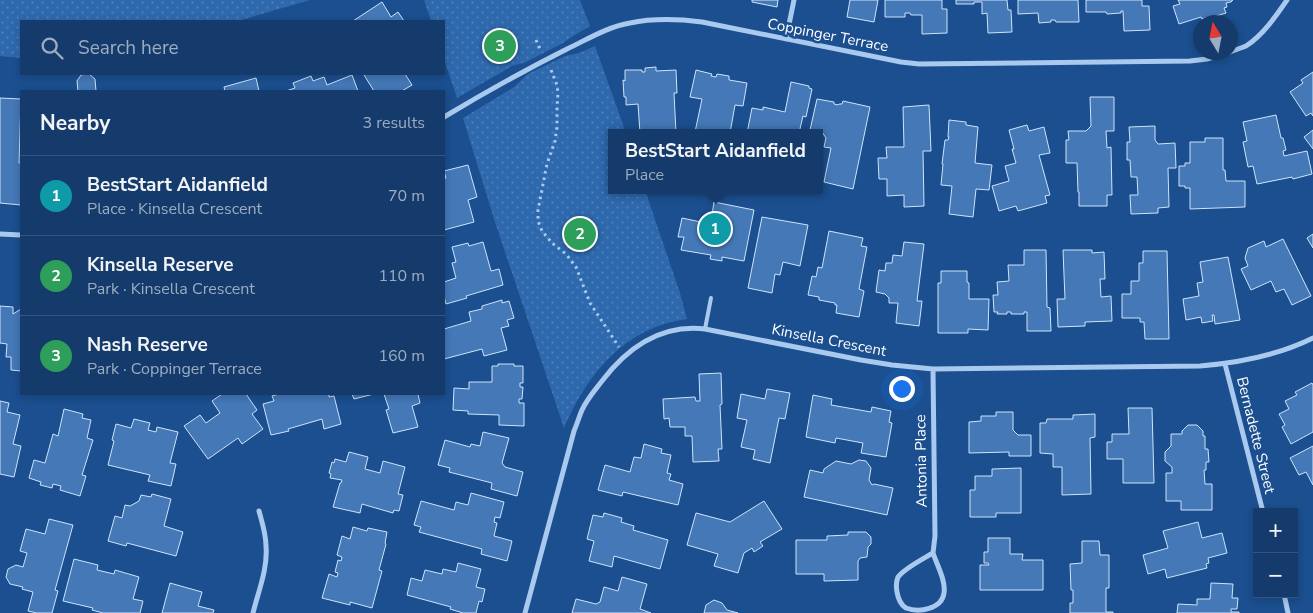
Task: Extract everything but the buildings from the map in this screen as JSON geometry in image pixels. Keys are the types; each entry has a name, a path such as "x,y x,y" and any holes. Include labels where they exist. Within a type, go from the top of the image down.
{"street":[{"path":"786,39 794,0"},
{"name":"Coppinger Terrace","path":"1238,49 1246,46 1259,35 1287,0"},
{"name":"Coppinger Terrace","path":"445,116 546,60 607,29 630,23 654,20 702,22 919,64 1199,60"},
{"path":"0,234 20,235"},
{"name":"Kinsella Crescent","path":"525,613 574,431 583,408 606,375 626,354 642,342 660,334 678,329 705,329 861,360 932,369 1200,366 1225,364 1275,352 1313,338"},
{"name":"Bernadette Street","path":"1225,364 1262,508"},
{"name":"Antonia Place","path":"932,369 935,536 933,553 944,592 938,604 930,609 922,612 912,611 906,608 900,601 896,588 897,579 903,572 933,553"},
{"path":"253,613 265,566 266,547 259,511"},
{"path":"1285,598 1288,613"}],"lane":[{"path":"705,329 711,298"}],"path":[{"path":"546,60 557,85 558,127 547,164 538,210 538,221 542,232 566,254 576,267 590,303 619,347 626,354"}],"shaded area":[{"path":"0,0 310,0 241,20 20,20 20,58 0,56"},
{"path":"424,0 580,0 590,26 563,43 526,62 512,66 457,98 445,62 445,20 431,20"},
{"path":"595,46 625,129 608,129 608,194 646,194 687,319 665,324 645,332 611,356 584,389 564,428 495,222 463,118 514,87 528,74 565,56 579,53"}],"place":[{"name":"Nash Reserve","path":"500,46"},
{"name":"BestStart Aidanfield","path":"715,229"},
{"name":"Kinsella Reserve","path":"580,234"}]}
